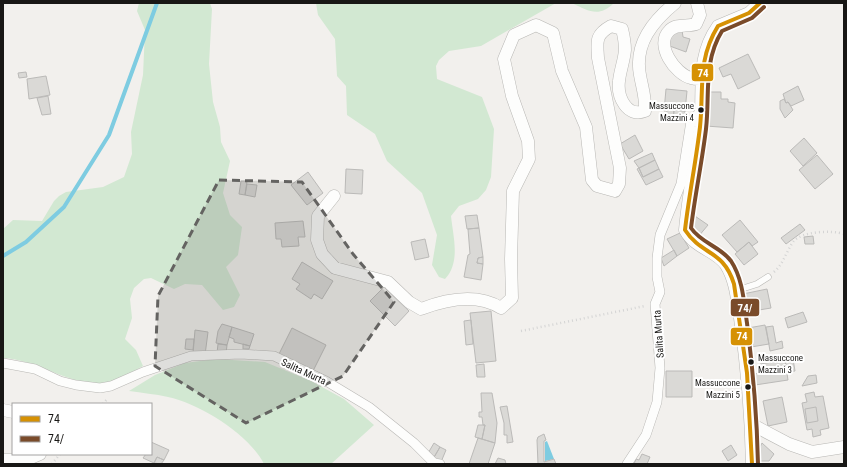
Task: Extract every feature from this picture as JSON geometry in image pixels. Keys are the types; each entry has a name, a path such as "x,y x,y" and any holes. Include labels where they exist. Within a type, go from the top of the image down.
{"street":[{"path":"334,196 318,216 317,240 322,254 336,268 388,282 409,302 421,309 438,302 470,298 492,302 501,308 512,298 513,191 529,159 528,141 512,96 504,59 514,35 536,26 553,33 562,71 586,128 592,180 597,186 615,191 620,184 620,168 598,58 597,41 602,32 612,26 622,29 625,38 625,53 619,83 623,103 628,111 638,114 645,111 646,101 639,72 639,49 647,32 675,3"},
{"path":"697,3 700,15 696,24 681,26 670,30 666,35 664,42 665,49 672,64 690,78 700,79"},
{"path":"752,464 751,424 745,351 736,291 726,265 716,256 695,244 685,230 702,110 700,79 705,54 718,26 745,15 760,3"},
{"name":"Salita Murta","path":"627,464 646,435 657,402 660,368 659,338 655,304 660,292 657,277 657,258 660,235 681,184 691,121 702,110"},
{"name":"Salita Murta","path":"3,363 35,369 60,381 89,387 111,386 143,372 191,356 241,354 274,356 326,381 369,407 414,443 434,463 440,464"},
{"path":"751,424 789,444 812,452 844,447"},
{"path":"3,460 26,460 38,455"}],"lane":[{"path":"736,291 757,284 768,277"}],"path":[{"path":"768,277 780,267 793,242 801,236 834,231 844,234"},
{"path":"521,331 655,304"},
{"path":"52,464 59,455"}],"highlighted area":[{"path":"219,180 302,182 353,254 394,302 343,376 246,423 155,366 158,296"}],"green space":[{"path":"139,3 210,3 212,9 209,64 213,102 220,127 221,142 230,161 223,193 230,215 242,227 238,255 226,267 240,295 234,307 223,310 202,285 185,284 174,289 151,278 144,279 134,288 130,299 132,318 125,339 136,350 143,366 114,382 84,382 17,360 3,358 3,229 13,220 42,221 54,201 66,192 103,187 124,177 132,154 131,132 143,75 145,30 137,11"},
{"path":"316,3 556,3 481,46 449,51 439,60 436,66 437,79 482,97 494,129 491,177 486,190 478,199 459,206 451,216 455,249 453,265 445,279 439,277 432,265 437,235 422,193 387,161 375,134 347,115 346,86 337,76 335,39 318,15"},
{"path":"572,3 614,3 609,8 598,12 593,12"},
{"path":"216,359 265,362 311,381 344,399 374,425 331,464 264,464 257,453 235,431 208,413 194,406 168,397 129,391 155,375 185,363"}],"water":[{"path":"547,441 554,459 545,461 545,442"}],"building":[{"path":"682,30 683,37 690,39 686,52 667,45 670,33 675,34 675,32"},
{"path":"748,54 760,78 738,89 731,74 723,77 719,68"},
{"path":"26,72 27,77 19,78 18,73"},
{"path":"46,76 50,95 29,99 27,79"},
{"path":"798,86 804,100 791,106 788,102 786,103 783,94"},
{"path":"666,89 687,91 685,111 674,110 673,121 666,120 667,111 664,111"},
{"path":"708,92 721,92 721,99 728,99 728,102 735,103 733,128 706,126"},
{"path":"48,96 51,114 42,115 37,98"},
{"path":"784,99 793,110 785,118 780,109 780,101"},
{"path":"674,110 685,111 684,122 673,121"},
{"path":"635,135 643,151 629,159 620,144"},
{"path":"804,138 817,153 803,166 790,151"},
{"path":"652,153 655,160 639,168 634,161"},
{"path":"817,155 833,174 815,189 799,170"},
{"path":"655,160 659,169 643,177 639,168"},
{"path":"639,168 643,177 659,169 663,177 646,185 637,169"},
{"path":"346,169 363,170 362,194 345,193"},
{"path":"308,172 323,193 307,205 291,185"},
{"path":"241,181 247,181 245,195 239,194"},
{"path":"247,184 257,185 255,197 245,195"},
{"path":"692,214 708,225 698,237 692,229"},
{"path":"477,215 479,228 467,229 465,216"},
{"path":"740,220 758,242 752,246 749,242 737,252 722,235"},
{"path":"303,221 305,237 298,237 299,246 282,247 281,239 276,239 275,223"},
{"path":"800,224 805,230 786,244 781,238"},
{"path":"479,228 483,257 478,258 477,263 483,264 481,280 464,277 468,255 470,254 468,229"},
{"path":"680,233 689,248 677,256 667,239"},
{"path":"813,236 814,244 805,244 804,237"},
{"path":"425,239 429,257 415,260 411,242"},
{"path":"749,242 758,254 744,265 735,254"},
{"path":"674,250 677,256 664,266 661,258"},
{"path":"483,257 483,264 477,263 478,258"},
{"path":"302,262 333,281 322,299 314,294 311,299 296,289 300,284 292,279"},
{"path":"384,287 409,311 395,326 370,301"},
{"path":"767,289 771,308 747,312 743,294"},
{"path":"491,311 496,361 476,363 470,313"},
{"path":"803,312 807,322 788,328 785,318"},
{"path":"471,320 473,344 466,345 464,321"},
{"path":"222,324 232,327 227,345 216,343 218,331"},
{"path":"765,325 769,344 751,347 748,328"},
{"path":"773,326 776,343 782,341 783,348 770,351 766,327"},
{"path":"232,327 254,334 250,346 234,342 234,339 229,337"},
{"path":"292,328 326,345 313,371 279,354"},
{"path":"195,330 208,332 205,355 193,354"},
{"path":"186,339 194,339 193,350 185,349"},
{"path":"218,344 227,345 226,354 217,353"},
{"path":"243,344 250,346 249,349 243,349"},
{"path":"793,359 795,371 787,372 785,360"},
{"path":"785,360 788,380 755,385 753,374 761,373 760,364"},
{"path":"484,364 485,377 477,377 476,365"},
{"path":"666,371 692,371 692,397 666,397"},
{"path":"816,375 817,383 802,386 808,376"},
{"path":"814,392 815,397 823,396 829,428 820,430 821,435 813,437 812,429 807,430 802,403 807,402 805,394"},
{"path":"481,393 492,393 497,423 495,443 482,439 485,425 483,425 482,417 479,417 479,412 482,412"},
{"path":"782,397 787,422 768,426 763,401"},
{"path":"507,406 513,442 507,443 507,435 504,435 504,423 500,407"},
{"path":"816,407 818,421 807,423 805,409"},
{"path":"478,425 485,425 482,439 475,437"},
{"path":"544,434 546,440 544,441 544,462 554,459 556,464 538,464 537,440 538,437"},
{"path":"478,438 495,443 488,464 469,464"},
{"path":"152,442 169,450 164,460 157,457 154,463 143,458 145,455 152,455"},
{"path":"434,443 440,447 433,459 427,455"},
{"path":"762,443 774,454 769,461 757,461 758,451"},
{"path":"731,445 737,455 728,461 722,451"},
{"path":"440,447 446,450 441,462 433,459"},
{"path":"642,454 650,457 647,464 634,464 636,459 639,460"},
{"path":"157,457 164,460 161,464 154,463"},
{"path":"498,458 505,460 506,464 495,464"}],"waterway":[{"path":"3,256 26,242 64,207 109,135 157,3"}],"transit line":[{"name":"74","path":"752,464 747,373 734,284 724,264 698,244 685,230 697,153 704,63 707,51 718,26 749,13 760,3"},
{"name":"74/","path":"758,464 753,376 741,283 735,268 727,256 700,238 691,228 706,129 708,78 712,54 722,31 752,18 764,7"}],"place":[{"name":"Massuccone Mazzini 4","path":"701,110"},
{"name":"Massuccone Mazzini 3","path":"751,362"},
{"name":"Massuccone Mazzini 5","path":"748,387"}]}
